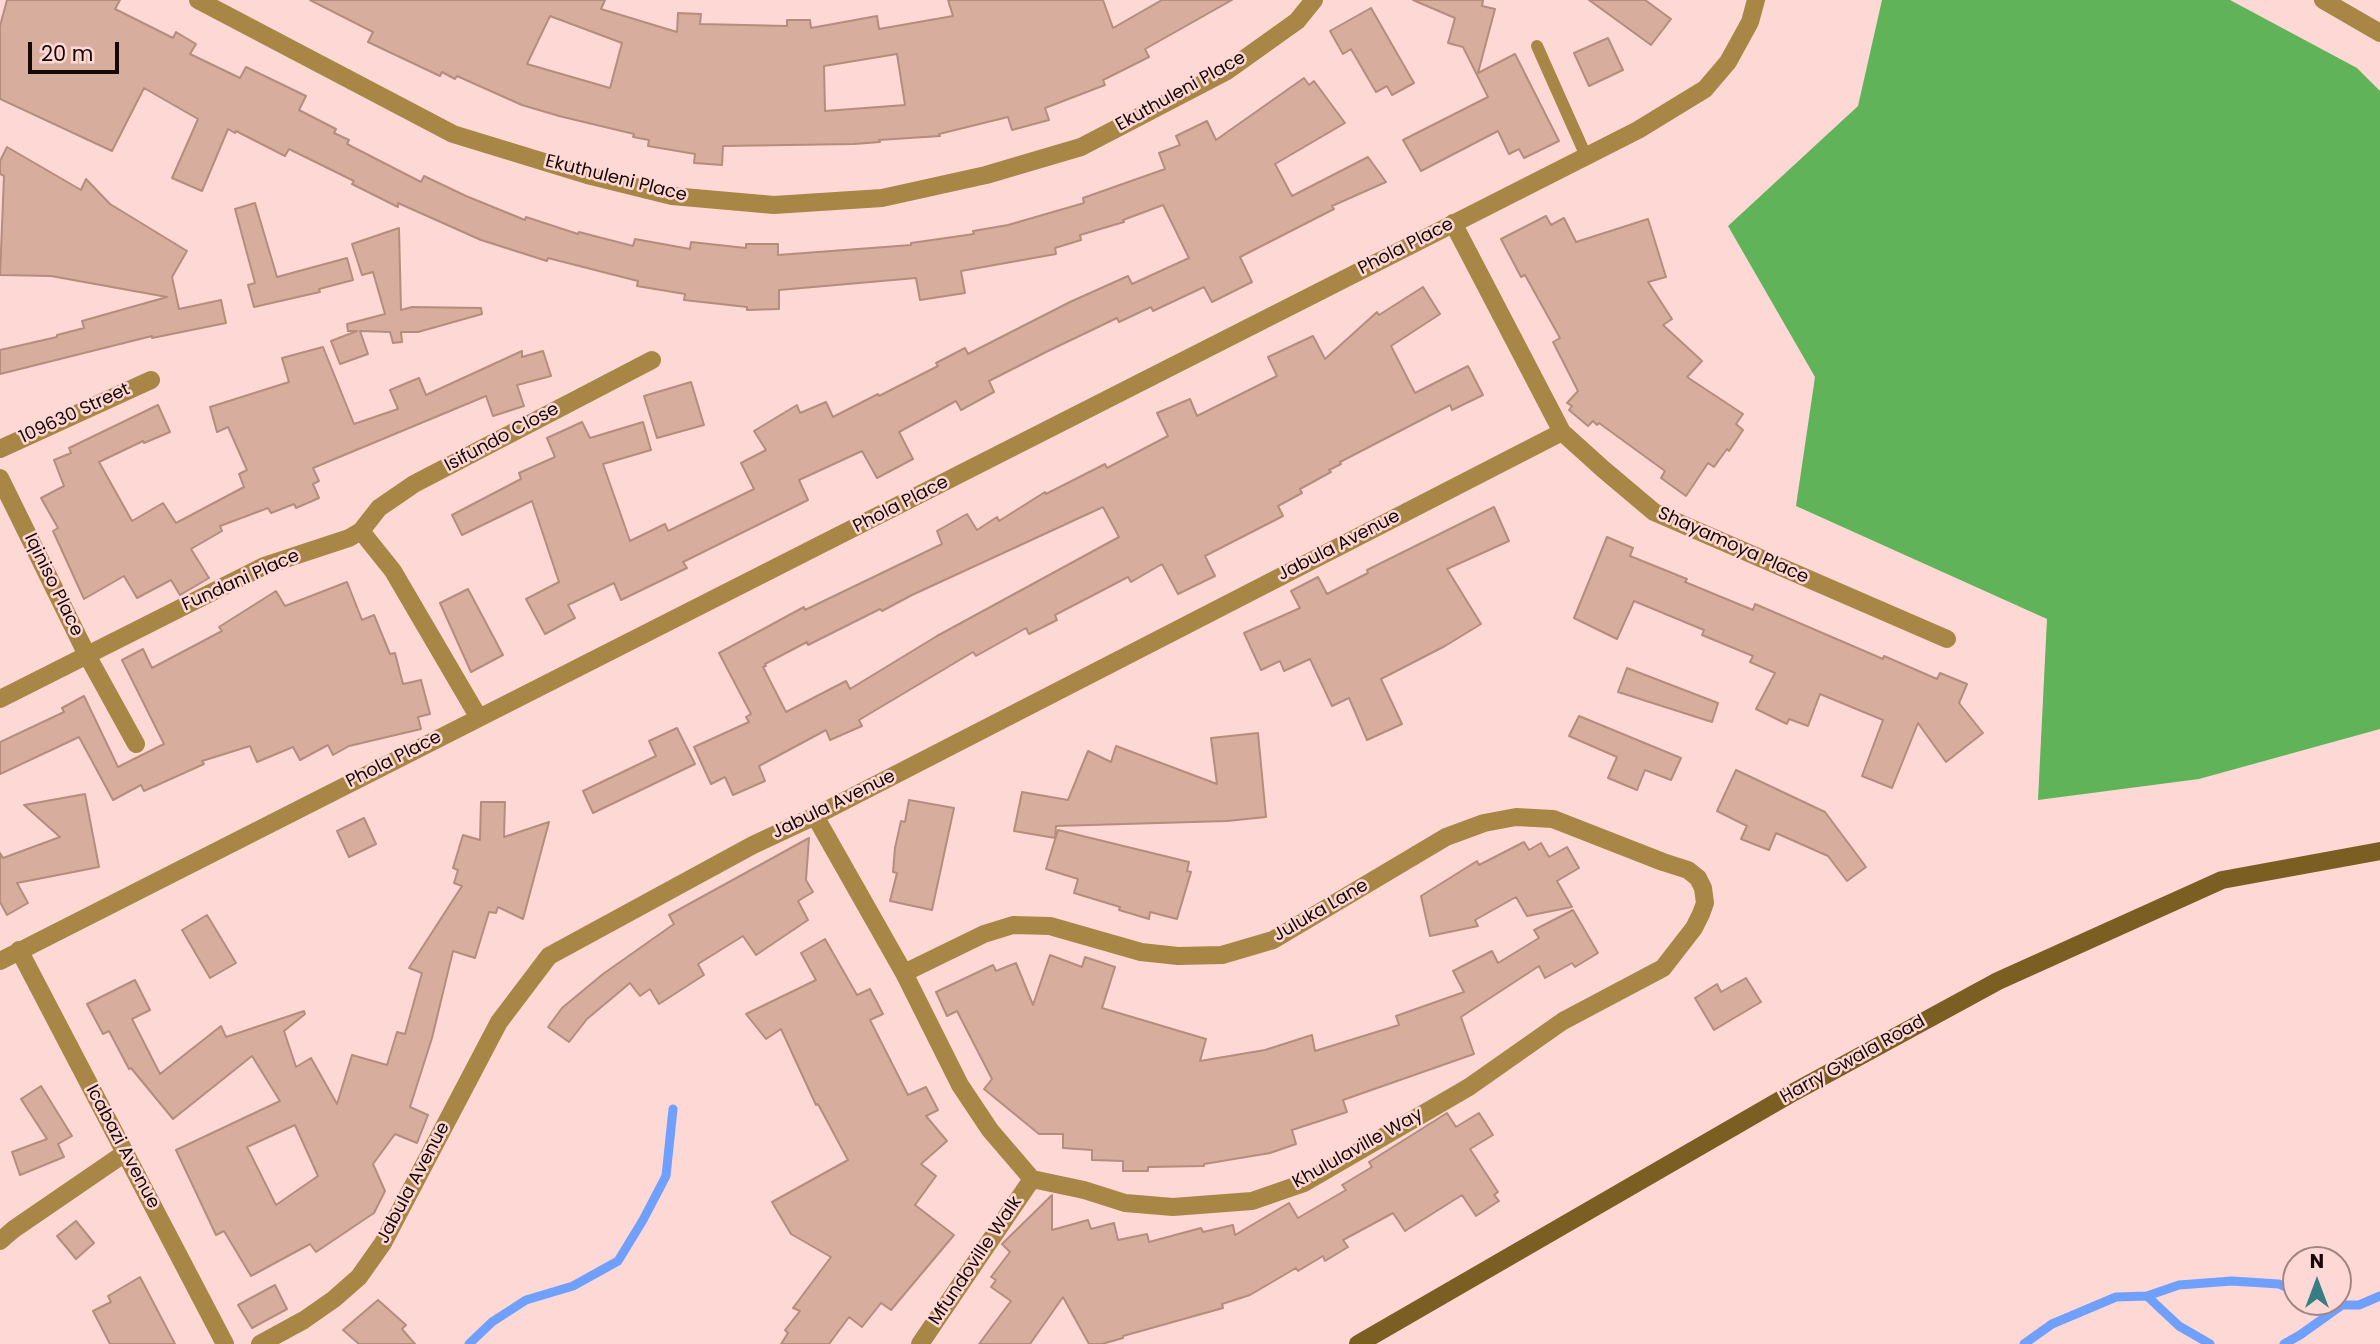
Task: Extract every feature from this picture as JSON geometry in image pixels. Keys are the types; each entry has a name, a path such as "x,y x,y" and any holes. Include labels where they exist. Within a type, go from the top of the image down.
{"main road":[{"name":"Harry Gwala Road","path":"1358,1344 1794,1091 1998,981 2222,880 2380,851"}],"street":[{"name":"Ekuthuleni Place","path":"198,0 453,134 587,175 672,196 774,205 882,198 986,175 1081,146 1227,71 1297,20 1314,0"},
{"name":"Phola Place","path":"0,961 1638,130 1705,89 1728,62 1750,22 1756,0"},
{"path":"2323,0 2380,33"},
{"name":"Shayamoya Place","path":"1453,223 1562,432 1654,512 1947,639"},
{"name":"Isifundo Close","path":"361,530 379,508 414,484 652,359"},
{"name":"109630 Street","path":"0,449 151,380"},
{"name":"Jabula Avenue","path":"260,1344 334,1300 359,1277 383,1243 499,1022 549,957 752,845 815,816 1562,432"},
{"name":"Iqiniso Place","path":"0,478 87,655 136,744"},
{"path":"361,530 400,583 479,718"},
{"name":"Fundani Place","path":"0,699 264,566 349,538 361,530"},
{"path":"815,816 904,973 960,1086 990,1129 1032,1179"},
{"name":"Juluka Lane","path":"904,973 984,934 1013,925 1050,926 1141,952 1178,956 1222,955 1273,940 1446,837 1484,823 1516,817 1553,819 1688,870"},
{"name":"Khululaville Way","path":"1032,1179 1084,1190 1125,1203 1173,1207 1252,1201 1304,1183 1469,1087 1563,1021 1663,968 1694,928 1705,903 1703,888 1698,878 1688,870"},
{"name":"Icabazi Avenue","path":"19,950 225,1344"},
{"path":"0,1241 125,1153"},
{"name":"Mfundoville Walk","path":"920,1344 1032,1179"}],"lane":[{"path":"1538,46 1586,156"}],"green space":[{"path":"1882,0 2230,0 2357,68 2380,91 2380,729 2199,779 2038,800 2047,619 1796,506 1815,377 1728,226 1858,106"}],"building":[{"path":"7,0 120,0 115,9 173,38 176,32 196,44 190,54 240,78 246,67 306,96 299,110 336,129 334,133 349,140 347,144 421,182 424,176 525,220 526,217 578,234 579,232 633,246 635,239 690,249 691,242 746,248 746,244 778,244 778,255 911,245 974,234 973,231 1008,225 1084,203 1083,198 1165,169 1159,153 1180,145 1176,136 1207,121 1216,140 1304,78 1309,85 1314,81 1345,123 1275,164 1292,196 1368,157 1386,182 1332,206 1334,209 1240,257 1252,282 1212,302 1204,287 1153,311 1151,307 1119,322 1117,318 1048,351 989,381 994,392 961,410 956,401 899,432 913,459 877,478 862,451 799,480 808,500 683,562 687,568 621,600 614,583 568,605 575,618 545,634 526,599 559,582 532,501 462,535 452,515 521,479 519,473 555,457 547,438 582,422 590,438 643,422 651,450 603,464 630,541 665,524 668,531 754,489 741,463 766,450 754,431 797,405 800,413 826,402 833,417 938,366 936,363 965,348 968,354 1128,276 1132,284 1189,258 1163,205 1123,220 1124,222 1080,235 1081,240 1055,248 1056,254 961,271 965,293 920,300 916,278 779,290 779,309 747,310 747,307 684,300 685,294 637,286 638,281 548,258 547,261 481,240 398,203 398,207 352,184 354,181 289,149 285,156 228,129 202,191 172,178 198,119 144,88 112,151 0,99 0,26"},
{"path":"310,0 605,0 601,9 677,32 678,13 701,14 700,24 787,26 787,20 810,20 811,28 877,16 879,29 953,16 948,0 1103,0 1113,28 1162,0 1232,0 1145,49 1149,57 1103,80 1105,85 1045,108 1049,120 1012,130 1008,117 939,134 940,136 879,140 880,142 723,146 722,165 694,163 695,154 648,146 649,140 633,137 634,134 522,105 457,76 455,79 442,72 440,76 368,42 373,32","holes":["550,16 622,43 610,88 527,64","897,54 905,105 825,111 824,66"]},
{"path":"1413,0 1483,0 1482,6 1495,9 1478,73 1515,54 1559,141 1524,158 1519,149 1509,154 1498,131 1421,171 1403,140 1488,97 1463,47 1448,43 1455,18"},
{"path":"1589,0 1645,0 1671,19 1651,45"},
{"path":"1371,8 1414,83 1392,95 1387,86 1376,92 1351,49 1343,54 1330,31"},
{"path":"1608,38 1623,70 1589,86 1574,53"},
{"path":"7,147 81,190 86,179 110,204 187,251 172,277 179,309 221,300 226,323 152,336 0,374 0,350 57,337 84,328 82,321 167,297 51,276 0,275 4,176 0,174 0,161"},
{"path":"255,203 277,277 347,258 353,280 319,289 320,292 254,307 248,285 255,283 235,209"},
{"path":"1546,216 1551,225 1564,218 1576,242 1648,219 1666,277 1648,282 1672,319 1663,325 1702,361 1687,377 1743,414 1736,424 1743,430 1729,451 1727,449 1714,467 1708,463 1686,496 1661,478 1665,471 1599,423 1597,425 1593,421 1588,426 1569,410 1572,406 1567,403 1578,391 1553,342 1560,338 1525,275 1521,277 1501,239"},
{"path":"399,228 401,310 412,307 481,308 482,314 418,332 401,332 402,342 393,343 390,332 360,331 368,354 340,364 331,341 357,331 348,331 347,324 385,314 373,272 362,275 352,244"},
{"path":"1423,287 1440,314 1391,346 1415,393 1468,366 1483,395 1452,410 1450,405 1340,462 1341,464 1329,470 1331,472 1300,489 1302,493 1278,506 1283,516 1205,556 1215,576 1178,594 1162,564 1131,582 1128,577 1055,615 1057,620 1029,634 1026,628 976,656 973,652 859,720 862,726 830,740 826,730 759,766 765,781 733,795 725,777 711,784 694,747 749,722 746,717 751,714 719,653 804,607 805,610 942,544 937,531 967,514 977,530 997,517 999,521 1045,492 1046,494 1105,464 1107,468 1168,436 1157,413 1190,399 1197,416 1277,376 1268,357 1313,336 1325,359 1377,312 1379,315","holes":["1103,507 1119,537 937,636 850,689 846,681 786,712 763,667 807,642 808,645 880,609 882,611"]},
{"path":"323,347 354,424 398,409 390,390 419,378 426,395 522,351 522,357 543,351 551,376 517,385 524,406 493,416 486,396 313,468 319,481 313,484 319,498 296,508 294,504 271,513 268,508 220,526 222,531 191,549 209,578 180,595 171,580 137,598 124,576 84,599 53,531 58,528 41,498 64,486 54,460 71,453 69,448 158,405 170,432 144,443 143,441 99,462 132,521 163,503 176,523 244,487 239,474 247,470 228,427 217,432 210,407 289,382 282,358"},
{"path":"691,382 704,425 657,438 644,396"},
{"path":"1494,507 1509,541 1447,569 1481,624 1381,679 1402,724 1367,740 1349,698 1332,706 1310,659 1284,671 1280,661 1261,670 1244,633 1300,608 1291,591 1318,577 1327,594 1368,573 1367,570"},
{"path":"1607,537 1633,548 1630,556 1753,610 1755,604 1883,659 1884,656 1937,679 1940,673 1967,684 1959,703 1983,733 1946,762 1918,723 1892,788 1862,776 1883,720 1820,694 1808,726 1789,719 1787,724 1756,709 1775,673 1750,662 1753,656 1702,635 1704,630 1634,601 1617,639 1574,618"},
{"path":"347,582 362,620 374,615 390,654 395,653 403,684 421,680 430,714 418,717 421,729 349,746 333,755 328,745 300,760 293,747 257,762 250,746 202,761 204,764 144,791 141,785 113,800 79,737 0,774 0,742 64,712 62,708 84,696 118,767 164,744 122,660 143,649 152,668 222,631 219,627 276,591 285,606"},
{"path":"468,589 503,655 471,672 440,603"},
{"path":"1627,668 1718,703 1712,722 1618,692"},
{"path":"1579,716 1681,758 1671,780 1645,770 1637,790 1608,778 1617,757 1569,736"},
{"path":"677,728 695,764 593,813 583,791 656,756 649,741"},
{"path":"1258,733 1266,817 1227,821 1056,826 1055,838 1014,831 1022,792 1068,800 1088,751 1111,762 1116,746 1217,784 1211,738"},
{"path":"1736,770 1825,812 1866,867 1847,881 1828,856 1776,833 1769,850 1741,839 1747,826 1717,811"},
{"path":"85,794 99,867 17,883 28,903 7,915 0,902 0,853 3,858 60,837 24,805"},
{"path":"909,800 954,808 932,910 890,901 897,873 893,872 895,848 901,821 905,822"},
{"path":"481,802 505,802 504,837 549,822 523,919 498,907 496,913 489,912 475,958 453,951 432,1038 410,1107 428,1115 417,1143 395,1134 373,1164 385,1191 374,1213 316,1252 310,1244 251,1276 224,1231 216,1235 176,1150 280,1101 252,1056 173,1119 131,1068 129,1069 109,1031 103,1034 87,1004 135,980 150,1010 132,1019 160,1074 221,1026 226,1037 304,1011 305,1014 284,1031 296,1067 311,1058 337,1104 352,1055 387,1065 397,1032 405,1034 422,973 409,968 462,886 454,883 458,870 453,868 463,835 480,840","holes":["295,1125 318,1176 276,1205 247,1147"]},
{"path":"364,818 376,844 349,857 337,831"},
{"path":"1058,830 1189,862 1187,871 1191,872 1177,919 1150,912 1149,919 1074,893 1078,879 1046,869"},
{"path":"809,838 806,880 813,892 798,901 808,920 756,955 743,936 698,964 704,975 659,1004 650,989 640,996 630,983 587,1019 569,1042 548,1027 562,1008 603,974 674,924 669,915"},
{"path":"1524,842 1529,850 1541,843 1549,857 1567,847 1579,868 1557,881 1572,907 1527,916 1516,897 1475,920 1478,926 1430,936 1421,896 1477,861 1479,865"},
{"path":"1573,910 1598,953 1575,967 1572,963 1545,978 1539,966 1461,1017 1474,1054 1343,1100 1347,1112 1292,1130 1296,1144 1270,1153 1204,1166 1148,1167 1148,1171 1123,1171 1123,1161 1092,1160 1092,1150 1063,1148 1063,1134 1039,1134 984,1089 992,1079 957,1011 947,1016 936,992 993,965 996,971 1016,963 1033,1005 1050,955 1082,967 1085,957 1115,967 1102,1008 1206,1039 1200,1061 1265,1050 1312,1035 1315,1051 1399,1025 1396,1016 1464,992 1453,971 1492,951 1498,963 1539,938 1534,930"},
{"path":"207,915 236,963 210,978 182,930"},
{"path":"825,939 857,995 870,989 883,1014 870,1020 908,1095 926,1087 938,1110 926,1116 947,1141 921,1164 936,1176 915,1205 954,1235 891,1310 881,1303 862,1327 849,1317 829,1344 781,1344 788,1333 785,1330 800,1311 793,1308 831,1257 791,1234 772,1202 848,1160 818,1104 816,1105 781,1029 766,1039 746,1014 816,980 801,953"},
{"path":"1746,978 1761,1002 1714,1030 1695,998 1717,984 1721,992"},
{"path":"41,1086 72,1136 58,1144 64,1157 20,1175 12,1152 47,1139 21,1099"},
{"path":"1447,1113 1456,1127 1479,1113 1493,1135 1470,1149 1498,1192 1494,1195 1499,1201 1476,1216 1462,1195 1405,1231 1393,1213 1343,1240 1348,1247 1325,1261 1323,1256 1298,1271 1296,1268 1250,1295 1222,1304 1223,1308 1102,1344 1089,1344 1063,1297 1030,1344 979,1344 1011,1301 991,1287 996,1280 991,1277 1010,1252 1002,1244 1052,1195 1052,1230 1088,1220 1091,1229 1114,1223 1118,1240 1147,1234 1149,1242 1201,1228 1203,1232 1233,1225 1235,1235 1289,1203 1298,1218 1346,1190 1342,1185 1372,1167 1369,1162"},
{"path":"76,1221 94,1243 76,1259 57,1236"},
{"path":"140,1277 175,1344 110,1344 93,1311 111,1302 108,1296"},
{"path":"275,1285 287,1309 252,1328 238,1305"},
{"path":"378,1300 406,1325 402,1329 415,1344 359,1344 343,1330"}],"waterway":[{"path":"469,1344 492,1322 526,1300 573,1286 618,1261 666,1176 673,1109"},
{"path":"2024,1344 2052,1324 2116,1297 2147,1296 2179,1285 2232,1281 2282,1285"},
{"path":"2147,1296 2179,1326 2210,1344"},
{"path":"2352,1305 2359,1305 2380,1296"},
{"path":"2284,1344 2327,1316"}]}
